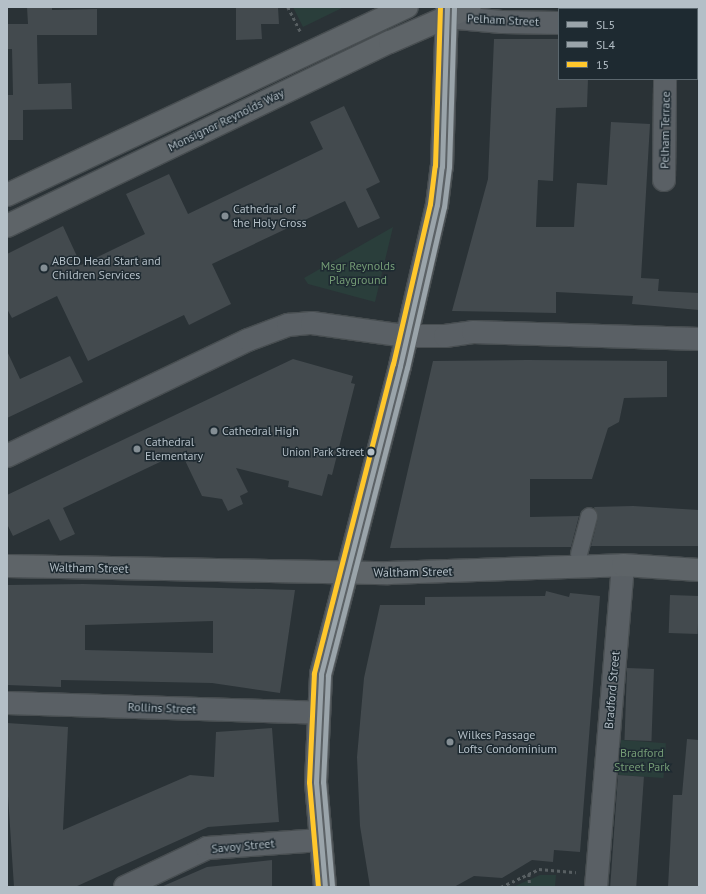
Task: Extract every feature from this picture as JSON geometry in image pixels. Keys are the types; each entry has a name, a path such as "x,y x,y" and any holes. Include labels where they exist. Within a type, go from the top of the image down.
{"main road":[{"name":"Monsignor Reynolds Way","path":"7,195 407,7"},
{"name":"Monsignor Reynolds Way","path":"7,226 447,12 470,7"},
{"path":"325,887 316,782 317,713 321,674 400,366 440,186 447,12"},
{"name":"Waltham Street","path":"7,566 396,573 623,565 699,570"}],"street":[{"name":"Pelham Street","path":"447,12 502,22 558,23"},
{"name":"Pelham Terrace","path":"664,180 665,80"},
{"path":"7,456 248,340 288,325 312,323 406,336 445,336 473,332 699,339"},
{"path":"579,554 589,516"},
{"name":"Bradford Street","path":"589,880 623,565"},
{"name":"Rollins Street","path":"7,703 317,713"},
{"name":"Savoy Street","path":"125,887 207,848 321,840"}],"path":[{"path":"288,7 301,32"},
{"path":"501,887 539,869 589,880"},
{"path":"529,874 530,887"}],"green space":[{"path":"293,7 344,7 303,27"},
{"name":"Msgr Reynolds Playground","path":"393,227 375,302 308,284 304,278"},
{"name":"Bradford Street Park","path":"621,740 666,743 663,778 619,775"},
{"path":"540,875 556,875 555,887 513,887"}],"building":[{"path":"27,7 52,7 52,10 97,9 97,35 37,35 38,84 71,83 72,109 23,110 23,140 7,140 7,95 13,95 12,49 7,49 7,24 28,24"},
{"path":"236,7 278,7 279,24 261,24 262,39 236,40"},
{"path":"494,39 558,39 558,80 588,80 587,107 556,108 553,181 538,180 536,227 574,227 577,183 607,185 611,122 650,124 641,278 659,279 658,291 699,293 699,310 632,304 633,296 556,292 556,313 452,311 488,179"},
{"name":"Cathedral of the Holy Cross","path":"344,106 380,182 366,189 380,218 358,228 345,201 212,264 231,304 189,325 184,315 88,361 57,296 12,318 7,309 7,254 63,226 81,265 145,234 126,194 169,174 188,214 323,149 310,122"},
{"path":"7,351 20,379 70,356 83,382 7,418"},
{"path":"293,359 353,376 351,383 355,384 332,475 328,474 322,496 288,487 289,481 236,468 248,492 240,496 243,504 228,511 222,499 202,496 181,452 63,508 75,534 60,541 49,519 13,536 7,524 7,495"},
{"path":"433,361 667,361 667,397 624,398 619,422 608,428 592,479 530,479 530,517 579,516 571,547 390,548"},
{"path":"633,506 699,510 699,546 591,546 598,518 594,507"},
{"path":"83,584 295,590 280,693 212,683 61,680 61,687 7,685 7,585","holes":["213,621 213,653 85,650 85,625"]},
{"name":"Wilkes Passage Lofts Condominium","path":"546,591 569,597 570,593 600,596 580,852 554,850 553,862 532,860 502,878 474,876 454,887 370,887 360,826 357,757 364,678 380,605 425,605 425,597 545,596"},
{"path":"670,595 699,596 698,634 669,633"},
{"path":"627,668 654,669 651,741 624,740"},
{"path":"7,723 68,727 63,830 190,775 214,777 216,732 272,728 279,822 208,827 75,887 14,887 7,781"},
{"path":"687,739 699,740 699,887 668,887 673,795 682,795"},
{"path":"618,775 644,777 636,887 610,887"},
{"path":"272,860 272,887 161,887 207,867"}],"transit line":[{"name":"15","path":"318,887 309,782 314,673 393,364 430,204 435,166 440,7"},
{"name":"SL5","path":"325,887 316,782 321,674 400,366 437,205 442,167 447,7"},
{"name":"SL4","path":"332,886 323,782 328,675 407,368 444,207 449,167 454,7"}],"place":[{"name":"Cathedral of the Holy Cross","path":"225,216"},
{"name":"ABCD Head Start and Children Services","path":"44,268"},
{"name":"Cathedral High","path":"214,431"},
{"name":"Cathedral Elementary","path":"137,449"},
{"name":"Union Park Street","path":"371,452"},
{"name":"Wilkes Passage Lofts Condominium","path":"450,742"}]}
